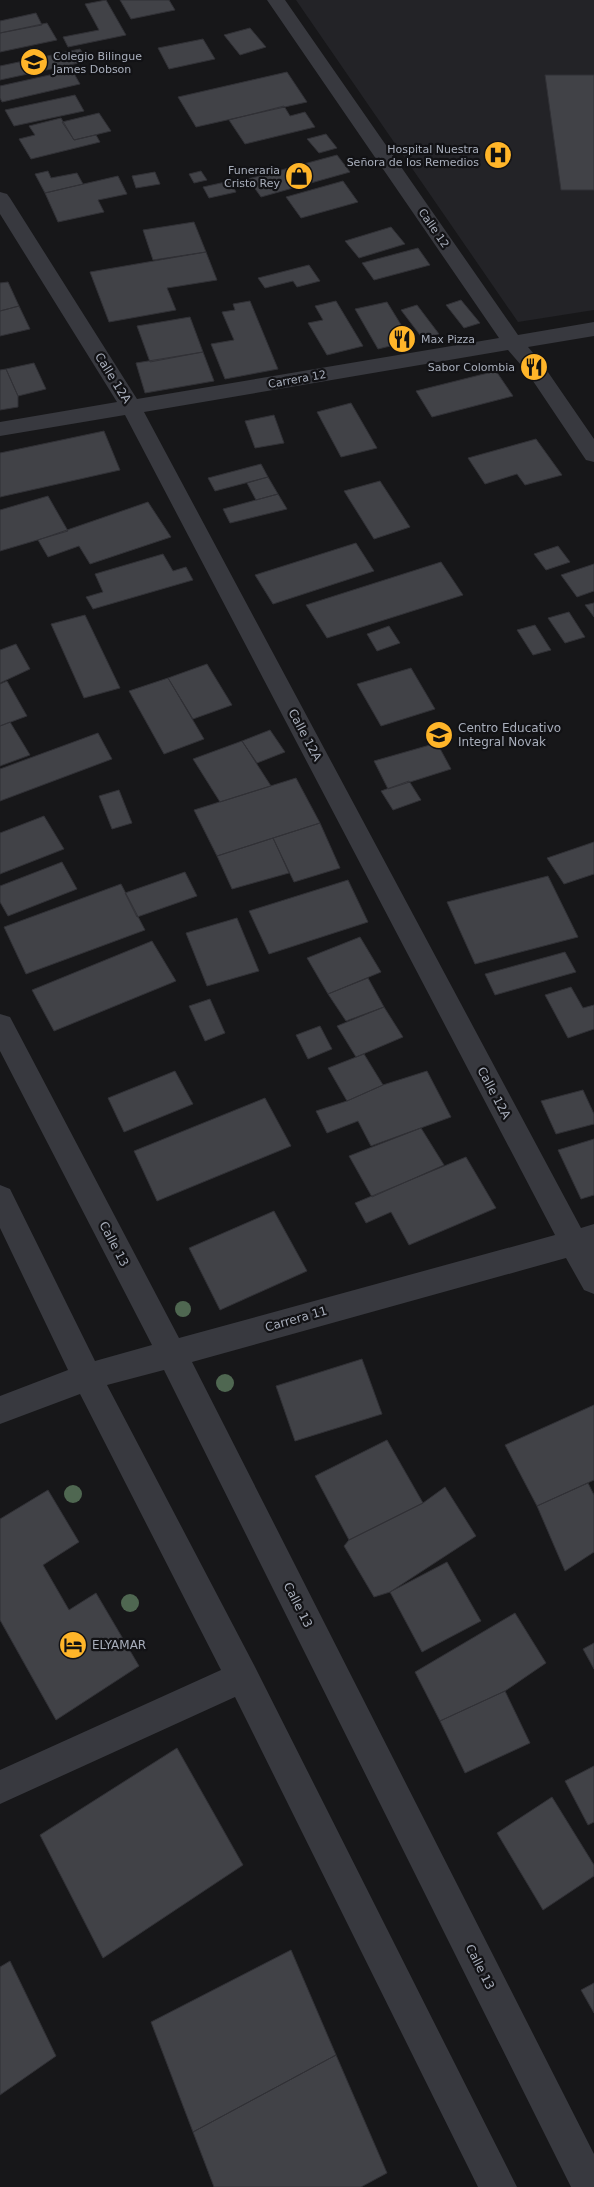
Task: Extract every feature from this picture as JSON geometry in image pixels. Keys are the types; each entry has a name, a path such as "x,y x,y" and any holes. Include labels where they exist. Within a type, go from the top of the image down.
{"street":[{"name":"Calle 12","path":"276,0 512,342 534,367 594,455"},
{"name":"Calle 12A","path":"0,198 131,407 583,1240 594,1280"},
{"name":"Carrera 12","path":"0,429 594,329"},
{"name":"Calle 13","path":"0,1025 172,1354 591,2187"},
{"path":"0,1198 87,1376 242,1677 498,2187"},
{"name":"Carrera 11","path":"0,1410 87,1376 583,1240"},
{"path":"0,1787 242,1677"}],"shaded area":[{"name":"Hospital Nuestra Señora de los Remedios","path":"296,0 594,0 594,310 518,322"}],"building":[{"path":"106,0 126,35 68,47 63,37 99,30 85,4"},
{"path":"120,0 169,0 175,10 131,19"},
{"path":"36,13 42,25 0,33 0,21"},
{"path":"47,23 57,40 0,52 0,33"},
{"path":"250,28 266,47 240,55 224,35"},
{"path":"203,39 215,59 169,69 158,48"},
{"path":"80,49 88,61 0,80 0,66"},
{"path":"72,70 80,84 2,102 0,98 0,86"},
{"path":"287,72 307,102 196,127 178,97"},
{"path":"545,75 594,75 594,190 561,190"},
{"path":"75,95 84,111 14,126 5,110"},
{"path":"284,106 290,116 305,112 315,127 245,144 229,120"},
{"path":"99,113 111,131 74,140 62,122"},
{"path":"61,118 74,140 96,135 100,142 31,159 19,139 35,135 29,126"},
{"path":"326,134 337,148 319,153 307,139"},
{"name":"Funeraria Cristo Rey","path":"337,155 350,172 261,197 248,179"},
{"path":"48,171 51,178 77,173 83,184 45,193 35,174"},
{"path":"201,171 207,180 194,183 189,174"},
{"path":"155,172 160,184 136,188 132,176"},
{"path":"118,176 127,194 98,200 104,212 58,222 45,193"},
{"path":"230,181 236,192 209,198 203,187"},
{"path":"343,181 358,202 301,218 286,197"},
{"path":"194,222 206,252 153,260 143,230"},
{"path":"391,227 405,244 359,258 345,241"},
{"path":"418,248 430,265 374,280 362,263"},
{"path":"206,252 217,280 167,288 176,310 109,322 90,272"},
{"path":"309,265 320,281 297,287 293,281 265,288 258,278"},
{"path":"8,282 19,306 0,311 0,283"},
{"path":"461,300 480,323 464,328 446,305"},
{"path":"250,301 278,369 225,379 211,344 234,340 222,312 235,310 233,304"},
{"path":"336,301 363,346 327,355 308,323 323,320 315,306"},
{"path":"387,302 411,341 378,349 355,309"},
{"path":"417,305 439,334 423,339 401,310"},
{"path":"19,306 30,329 0,336 0,311"},
{"path":"190,317 203,352 150,362 137,326"},
{"path":"203,352 214,381 145,393 136,363"},
{"path":"34,363 46,389 18,396 6,369"},
{"path":"6,369 18,396 18,407 0,410 0,370"},
{"path":"496,371 513,396 432,417 416,391"},
{"path":"351,403 377,448 341,457 317,412"},
{"path":"274,415 284,443 255,448 245,421"},
{"path":"104,431 120,470 0,497 0,453"},
{"path":"536,439 562,475 525,485 517,474 485,484 468,458"},
{"path":"261,464 268,477 215,491 208,478"},
{"path":"268,477 278,494 256,500 247,483"},
{"path":"380,481 410,527 374,539 344,491"},
{"path":"278,494 287,509 230,523 223,509"},
{"path":"48,496 68,531 0,551 0,510"},
{"path":"148,502 171,537 90,564 79,546 48,557 38,540"},
{"path":"356,543 374,571 273,604 255,575"},
{"path":"558,546 570,562 546,570 534,554"},
{"path":"163,554 173,571 186,567 193,580 93,609 86,597 103,592 95,574"},
{"path":"441,562 463,595 327,638 306,605"},
{"path":"594,564 594,591 577,597 561,575"},
{"path":"594,603 594,617 585,605"},
{"path":"569,612 585,637 565,643 548,618"},
{"path":"85,615 120,688 84,698 51,624"},
{"path":"535,625 551,650 533,655 517,630"},
{"path":"389,626 400,643 377,651 367,634"},
{"path":"16,644 30,669 0,683 0,650"},
{"path":"207,664 232,705 193,719 168,678"},
{"path":"411,668 435,709 381,726 357,684"},
{"path":"168,678 204,739 164,754 129,691"},
{"path":"7,681 27,716 0,726 0,684"},
{"path":"10,722 30,755 0,766 0,726"},
{"path":"270,730 285,752 257,763 242,741"},
{"path":"98,733 112,759 0,801 0,769"},
{"path":"242,741 271,786 220,802 193,759"},
{"path":"437,743 451,769 388,789 374,761"},
{"path":"296,778 320,823 217,856 194,810"},
{"path":"409,781 421,800 393,810 381,791"},
{"path":"119,790 132,823 112,829 99,796"},
{"path":"44,816 64,849 0,874 0,833"},
{"path":"320,823 340,868 294,882 273,838"},
{"path":"273,838 289,873 232,889 217,856"},
{"path":"594,842 594,874 564,884 547,858"},
{"path":"62,862 77,889 8,916 0,902 0,886"},
{"path":"185,872 197,896 137,917 125,893"},
{"path":"548,876 578,937 475,964 447,902"},
{"path":"348,880 368,922 269,954 249,911"},
{"path":"121,884 145,930 26,974 4,927"},
{"path":"237,918 259,971 207,986 186,933"},
{"path":"360,937 381,972 328,994 307,958"},
{"path":"152,941 176,981 54,1031 32,990"},
{"path":"565,952 576,972 495,995 485,974"},
{"path":"368,978 384,1007 346,1021 328,994"},
{"path":"571,987 583,1008 594,1005 594,1029 568,1038 545,995"},
{"path":"210,999 225,1033 205,1041 189,1006"},
{"path":"384,1007 403,1037 356,1057 337,1026"},
{"path":"320,1026 332,1049 308,1059 296,1035"},
{"path":"364,1054 383,1085 347,1101 328,1068"},
{"path":"175,1071 193,1104 124,1132 108,1098"},
{"path":"427,1071 451,1117 371,1146 358,1121 327,1133 316,1111 347,1101 383,1085"},
{"path":"583,1090 594,1114 594,1124 556,1134 541,1101"},
{"path":"265,1098 291,1146 157,1201 134,1151"},
{"path":"421,1128 444,1165 372,1197 349,1156"},
{"path":"594,1139 594,1195 581,1199 558,1150"},
{"path":"466,1157 496,1208 409,1245 391,1212 366,1223 355,1203"},
{"path":"274,1211 307,1271 220,1310 189,1248"},
{"path":"362,1359 382,1414 295,1441 276,1386"},
{"path":"594,1405 594,1480 537,1506 505,1445"},
{"path":"387,1440 423,1503 349,1540 315,1476"},
{"path":"588,1483 594,1495 594,1552 565,1571 537,1506"},
{"path":"445,1487 476,1536 390,1592 374,1597 344,1546 349,1540 423,1503"},
{"path":"48,1490 79,1542 43,1565 69,1610 96,1593 139,1666 56,1720 0,1620 0,1519"},
{"path":"447,1562 481,1621 422,1652 390,1592"},
{"path":"515,1613 546,1663 505,1691 440,1721 415,1672"},
{"path":"594,1643 594,1669 583,1649"},
{"path":"505,1691 530,1743 465,1773 440,1721"},
{"path":"177,1748 243,1865 103,1958 40,1835"},
{"path":"594,1766 594,1822 588,1825 565,1781"},
{"path":"552,1797 594,1865 594,1876 543,1910 497,1833"},
{"path":"291,1950 336,2055 193,2132 151,2022"},
{"path":"10,1961 56,2056 0,2095 0,1967"},
{"path":"594,1983 594,2013 581,1990"},
{"path":"336,2055 387,2173 361,2187 214,2187 193,2132"}],"place":[{"name":"Colegio Bilingue James Dobson","path":"34,62"},
{"name":"Hospital Nuestra Señora de los Remedios","path":"498,155"},
{"name":"Funeraria Cristo Rey","path":"299,176"},
{"name":"Max Pizza","path":"402,339"},
{"name":"Sabor Colombia","path":"534,367"},
{"name":"Centro Educativo Integral Novak","path":"439,735"},
{"name":"ELYAMAR","path":"73,1645"}]}
